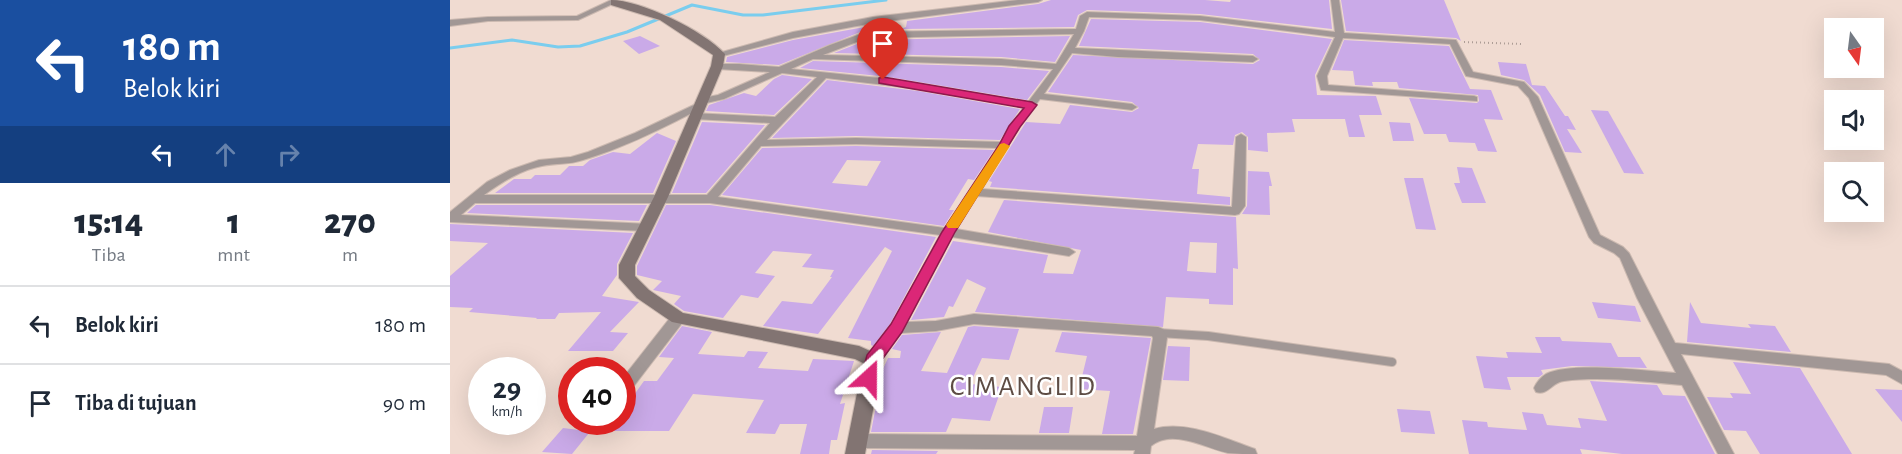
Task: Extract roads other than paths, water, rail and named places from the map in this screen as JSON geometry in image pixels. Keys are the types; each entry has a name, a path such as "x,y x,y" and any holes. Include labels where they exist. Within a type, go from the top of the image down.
{"street":[{"path":"873,360 859,353 678,318 644,294 627,278 627,265 662,197 718,60 793,35 873,20 1038,0"},
{"path":"1335,0 1340,34 1322,76 1324,88 1474,99"},
{"path":"450,23 488,19 578,18 615,1 666,19 718,60 781,71 903,82 1034,101 1132,107"},
{"path":"1142,449 858,435 873,360 897,328 948,232 1015,126 1069,50 1080,31 1084,16 1093,13 1200,18 1340,34 1453,42 1469,74 1525,86 1533,97 1595,237 1600,242 1621,251 1625,256 1726,454"},
{"path":"450,218 494,181 507,174 542,162 575,159 663,124 812,56 866,35 1080,31"},
{"path":"1069,50 1253,59"},
{"path":"812,56 906,61 1001,62 1058,67"},
{"path":"710,199 778,120 825,74"},
{"path":"697,109 778,120"},
{"path":"974,192 1235,211 1239,206 1241,137"},
{"path":"758,143 856,141 1005,145"},
{"path":"473,199 662,197 710,199 948,232 1069,252"},
{"path":"450,218 645,227"},
{"path":"636,373 678,318"},
{"path":"897,328 936,327 974,319 1158,333 1160,338 1142,449"},
{"path":"1670,348 1888,370 1902,378"},
{"path":"1541,388 1551,379 1560,376 1602,375 1687,380"},
{"path":"1142,449 1148,436 1158,432 1179,432 1249,454"}],"lane":[{"path":"1158,333 1208,336 1392,362"}],"waterway":[{"path":"450,48 512,40 558,47 580,46 627,32 692,5 743,15 763,15 886,0"}],"district":[{"name":"CIMANGLID","path":"1023,387"}]}
